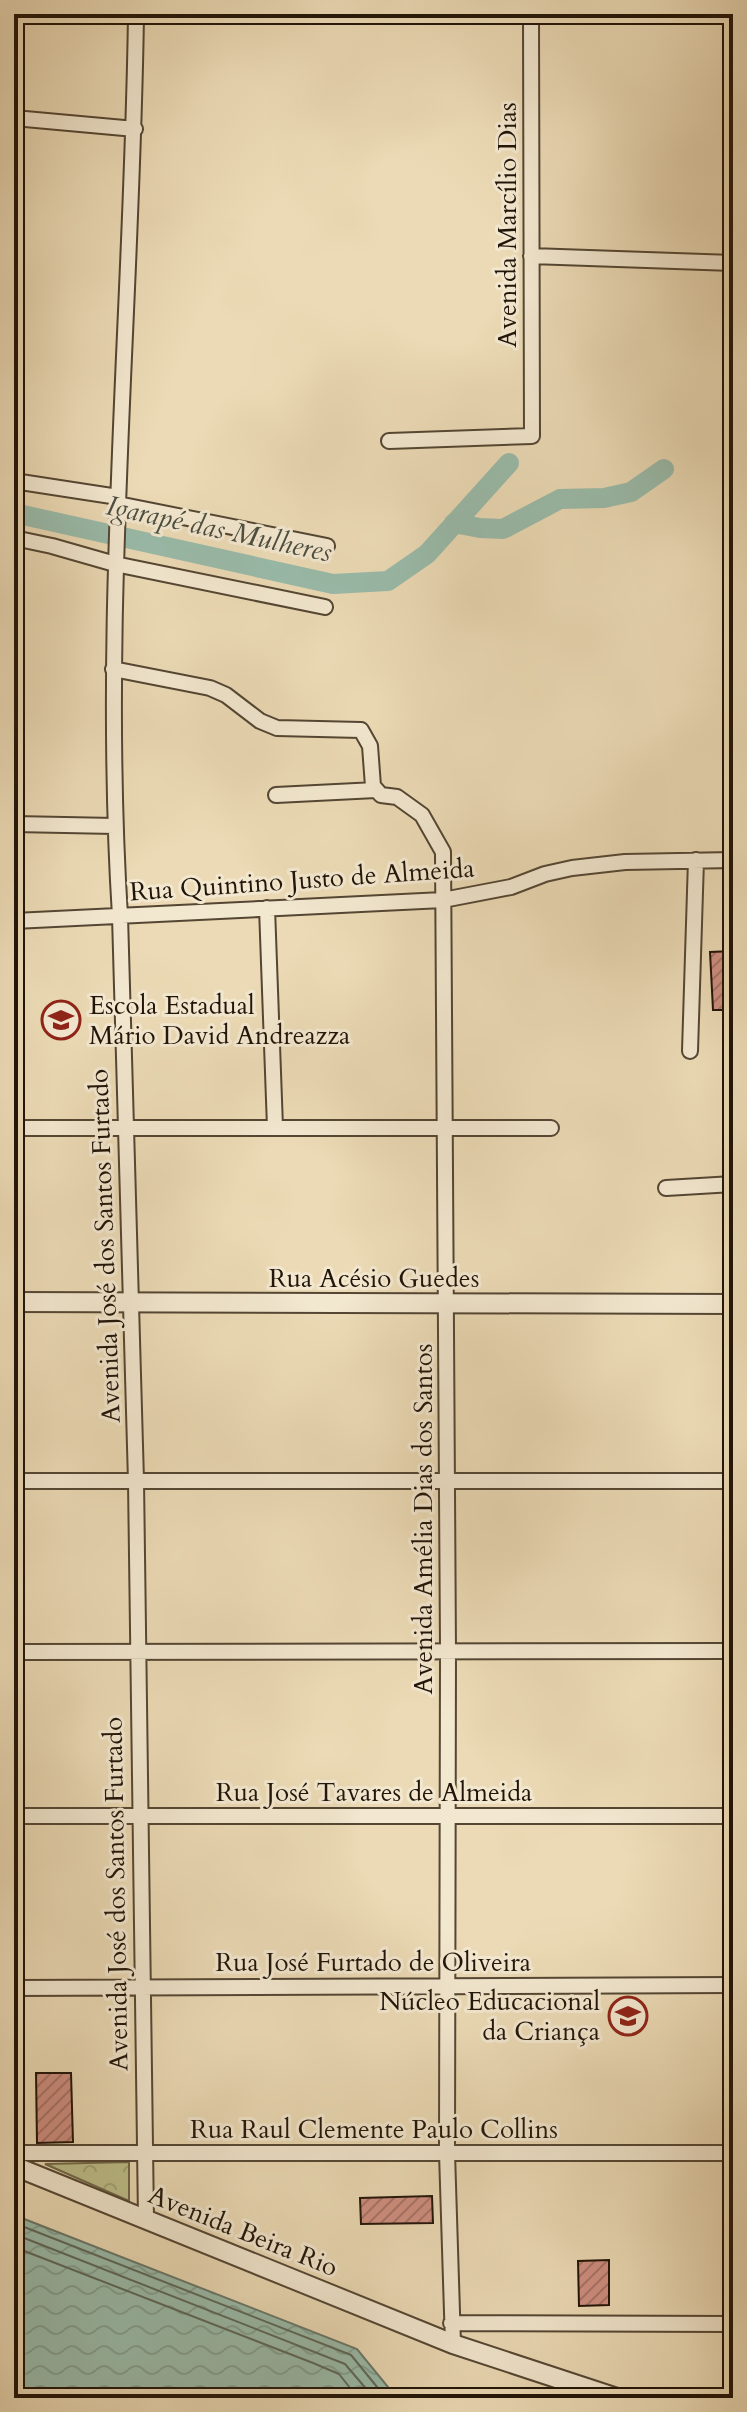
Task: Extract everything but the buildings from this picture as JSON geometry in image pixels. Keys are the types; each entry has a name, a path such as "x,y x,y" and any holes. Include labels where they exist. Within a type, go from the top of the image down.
{"street":[{"name":"Avenida José dos Santos Furtado","path":"136,14 135,129 113,669 115,826 136,1481 146,2220"},
{"name":"Avenida Marcílio Dias","path":"389,441 532,436 531,14"},
{"path":"14,118 135,129"},
{"path":"531,256 733,263"},
{"path":"14,481 327,546"},
{"path":"14,538 116,558 325,607"},
{"path":"113,669 210,688 226,695 260,721 277,728 361,730 370,746 373,786 376,790 276,795"},
{"name":"Avenida Amélia Dias dos Santos","path":"376,790 381,795 397,797 422,815 443,852 449,1816 447,2153 453,2344"},
{"path":"14,824 115,826"},
{"path":"690,1051 696,860"},
{"name":"Rua Quintino Justo de Almeida","path":"14,921 443,900 511,887 572,868 625,862 733,860"},
{"path":"267,908 275,1127"},
{"path":"14,1128 551,1128"},
{"path":"666,1188 733,1184"},
{"name":"Rua Acésio Guedes","path":"14,1302 733,1304"},
{"path":"14,1481 733,1481"},
{"path":"14,1652 733,1651"},
{"name":"Rua José Tavares de Almeida","path":"14,1816 733,1816"},
{"name":"Rua José Furtado de Oliveira","path":"14,1988 733,1985"},
{"name":"Rua Raul Clemente Paulo Collins","path":"14,2153 733,2153"},
{"name":"Avenida Beira Rio","path":"14,2166 453,2344 617,2398"},
{"path":"451,2323 733,2324"}],"green space":[{"path":"129,2162 129,2201 45,2164"}],"water":[{"path":"14,2215 357,2349 397,2398 14,2398"}],"waterway":[{"name":"Igarapé das Mulheres","path":"14,513 333,584 388,581 427,554 509,463"},
{"path":"454,523 503,529 560,499 604,498 631,492 664,469"}],"place":[{"name":"Escola Estadual Mário David Andreazza","path":"61,1020"},
{"name":"Núcleo Educacional da Criança","path":"628,2016"}]}
